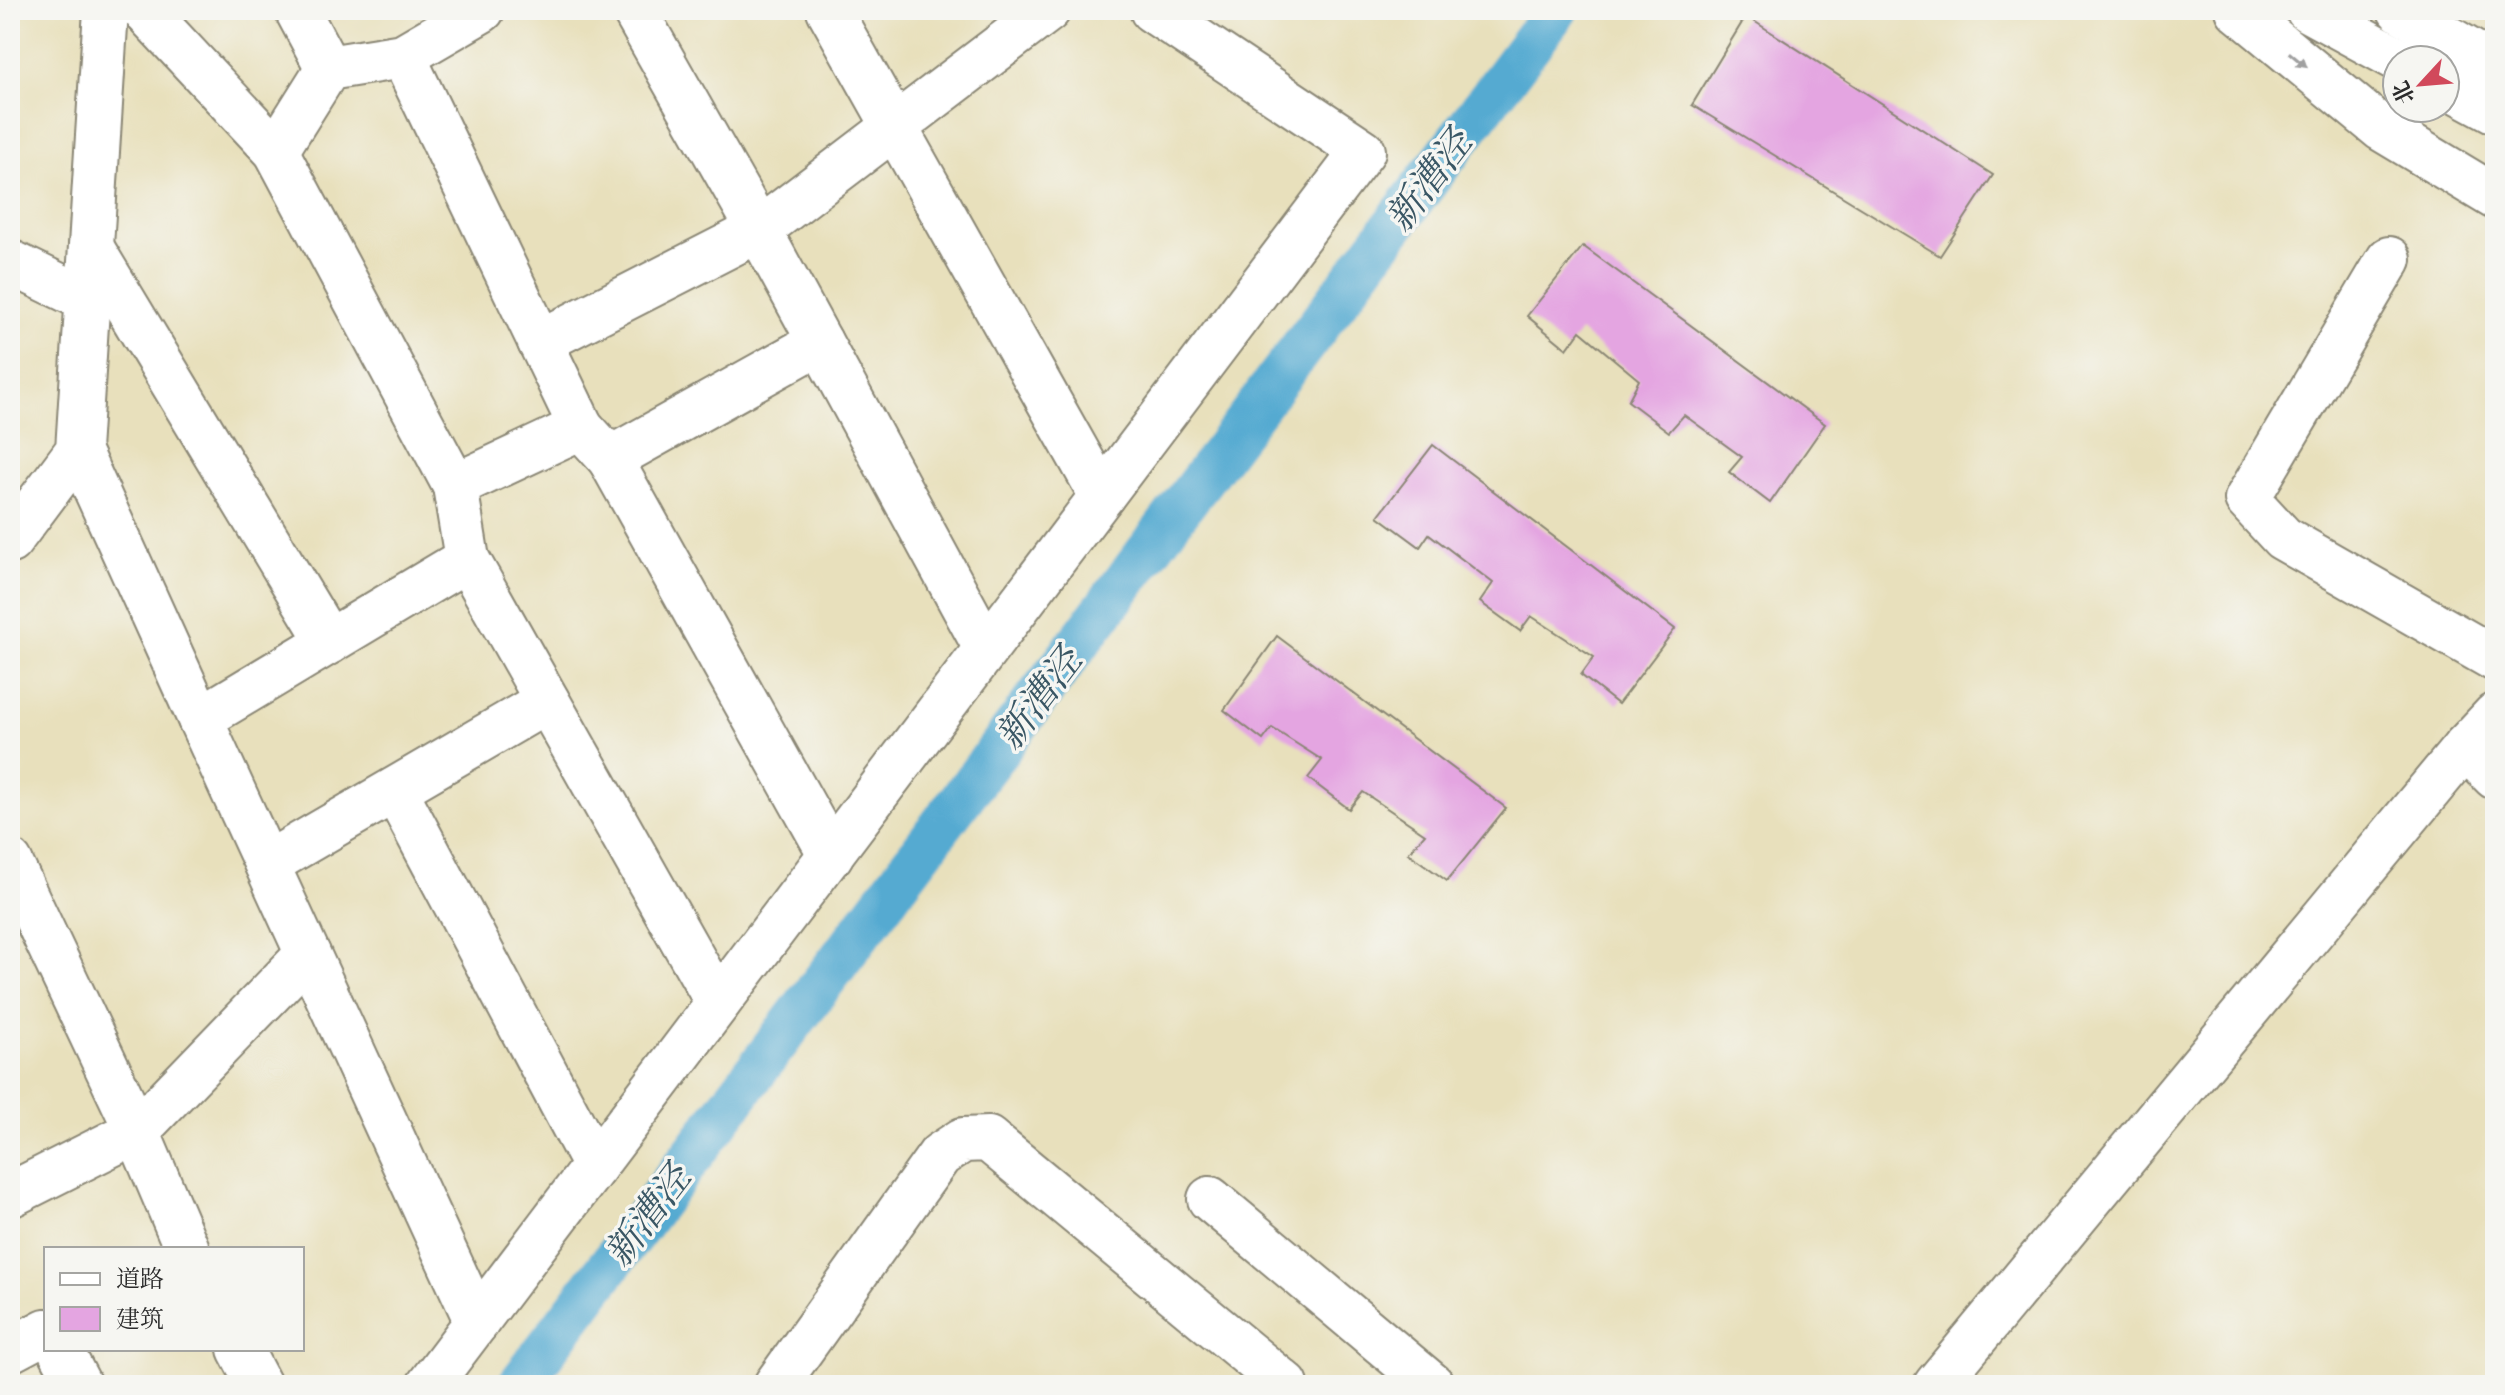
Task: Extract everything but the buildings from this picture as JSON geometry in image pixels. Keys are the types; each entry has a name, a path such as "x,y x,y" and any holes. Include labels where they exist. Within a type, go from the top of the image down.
{"street":[{"path":"106,10 78,450 477,1322"},
{"path":"144,10 276,151 455,486 467,559 718,1003"},
{"path":"297,10 328,68"},
{"path":"276,151 328,68 403,56 482,10"},
{"path":"634,10 759,230 986,648"},
{"path":"829,10 1102,496"},
{"path":"540,342 759,230 1048,10"},
{"path":"429,1385 1363,151 1152,10"},
{"path":"2238,10 2382,129 2495,197"},
{"path":"2308,10 2381,50"},
{"path":"2400,10 2495,66"},
{"path":"403,56 581,427 610,459 831,855"},
{"path":"2461,93 2495,111"},
{"path":"91,247 329,642"},
{"path":"2389,259 2247,499 2283,538 2495,659"},
{"path":"10,262 88,300"},
{"path":"610,459 820,342"},
{"path":"455,486 581,427"},
{"path":"12,533 78,450"},
{"path":"200,719 467,559"},
{"path":"267,864 547,701"},
{"path":"1936,1385 2480,762 2495,715"},
{"path":"395,790 595,1166"},
{"path":"10,862 137,1131 186,1247"},
{"path":"10,1195 137,1131 308,954"},
{"path":"777,1385 940,1155 963,1140 988,1139 1286,1385"},
{"path":"1210,1199 1432,1385"},
{"path":"10,1350 44,1332"},
{"path":"61,1351 79,1385"},
{"path":"241,1351 259,1385"}],"waterway":[{"name":"新漕泾","path":"519,1385 1556,10"}]}
